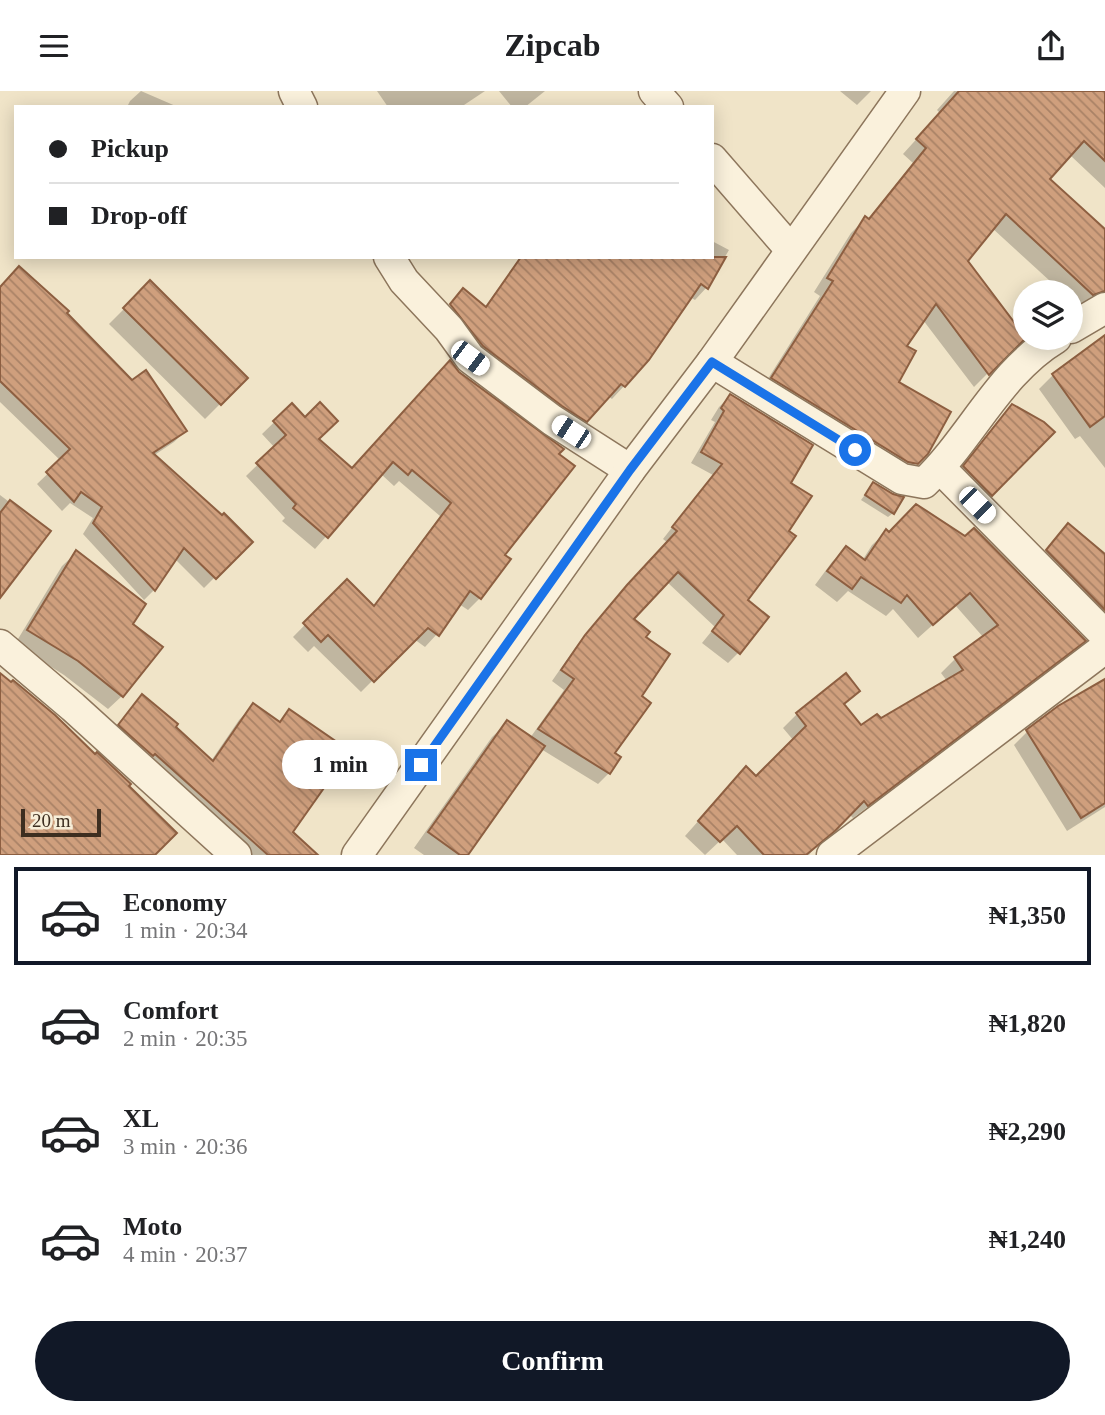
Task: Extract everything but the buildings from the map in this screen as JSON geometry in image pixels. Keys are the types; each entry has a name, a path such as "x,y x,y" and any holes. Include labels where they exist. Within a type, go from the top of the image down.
{"street":[{"path":"654,91 666,105"},
{"path":"357,855 630,470 712,362 905,91"},
{"path":"714,161 791,250"},
{"path":"390,259 404,281 449,330 470,358 552,420 630,470"},
{"path":"1083,321 1105,308"},
{"path":"712,362 902,479 924,484 940,468 1011,378 1042,350"},
{"path":"940,468 1105,635"},
{"path":"0,645 73,707 236,855"},
{"path":"832,855 1105,647"}],"route":[{"path":"421,765 630,470 712,362 855,450"}]}
